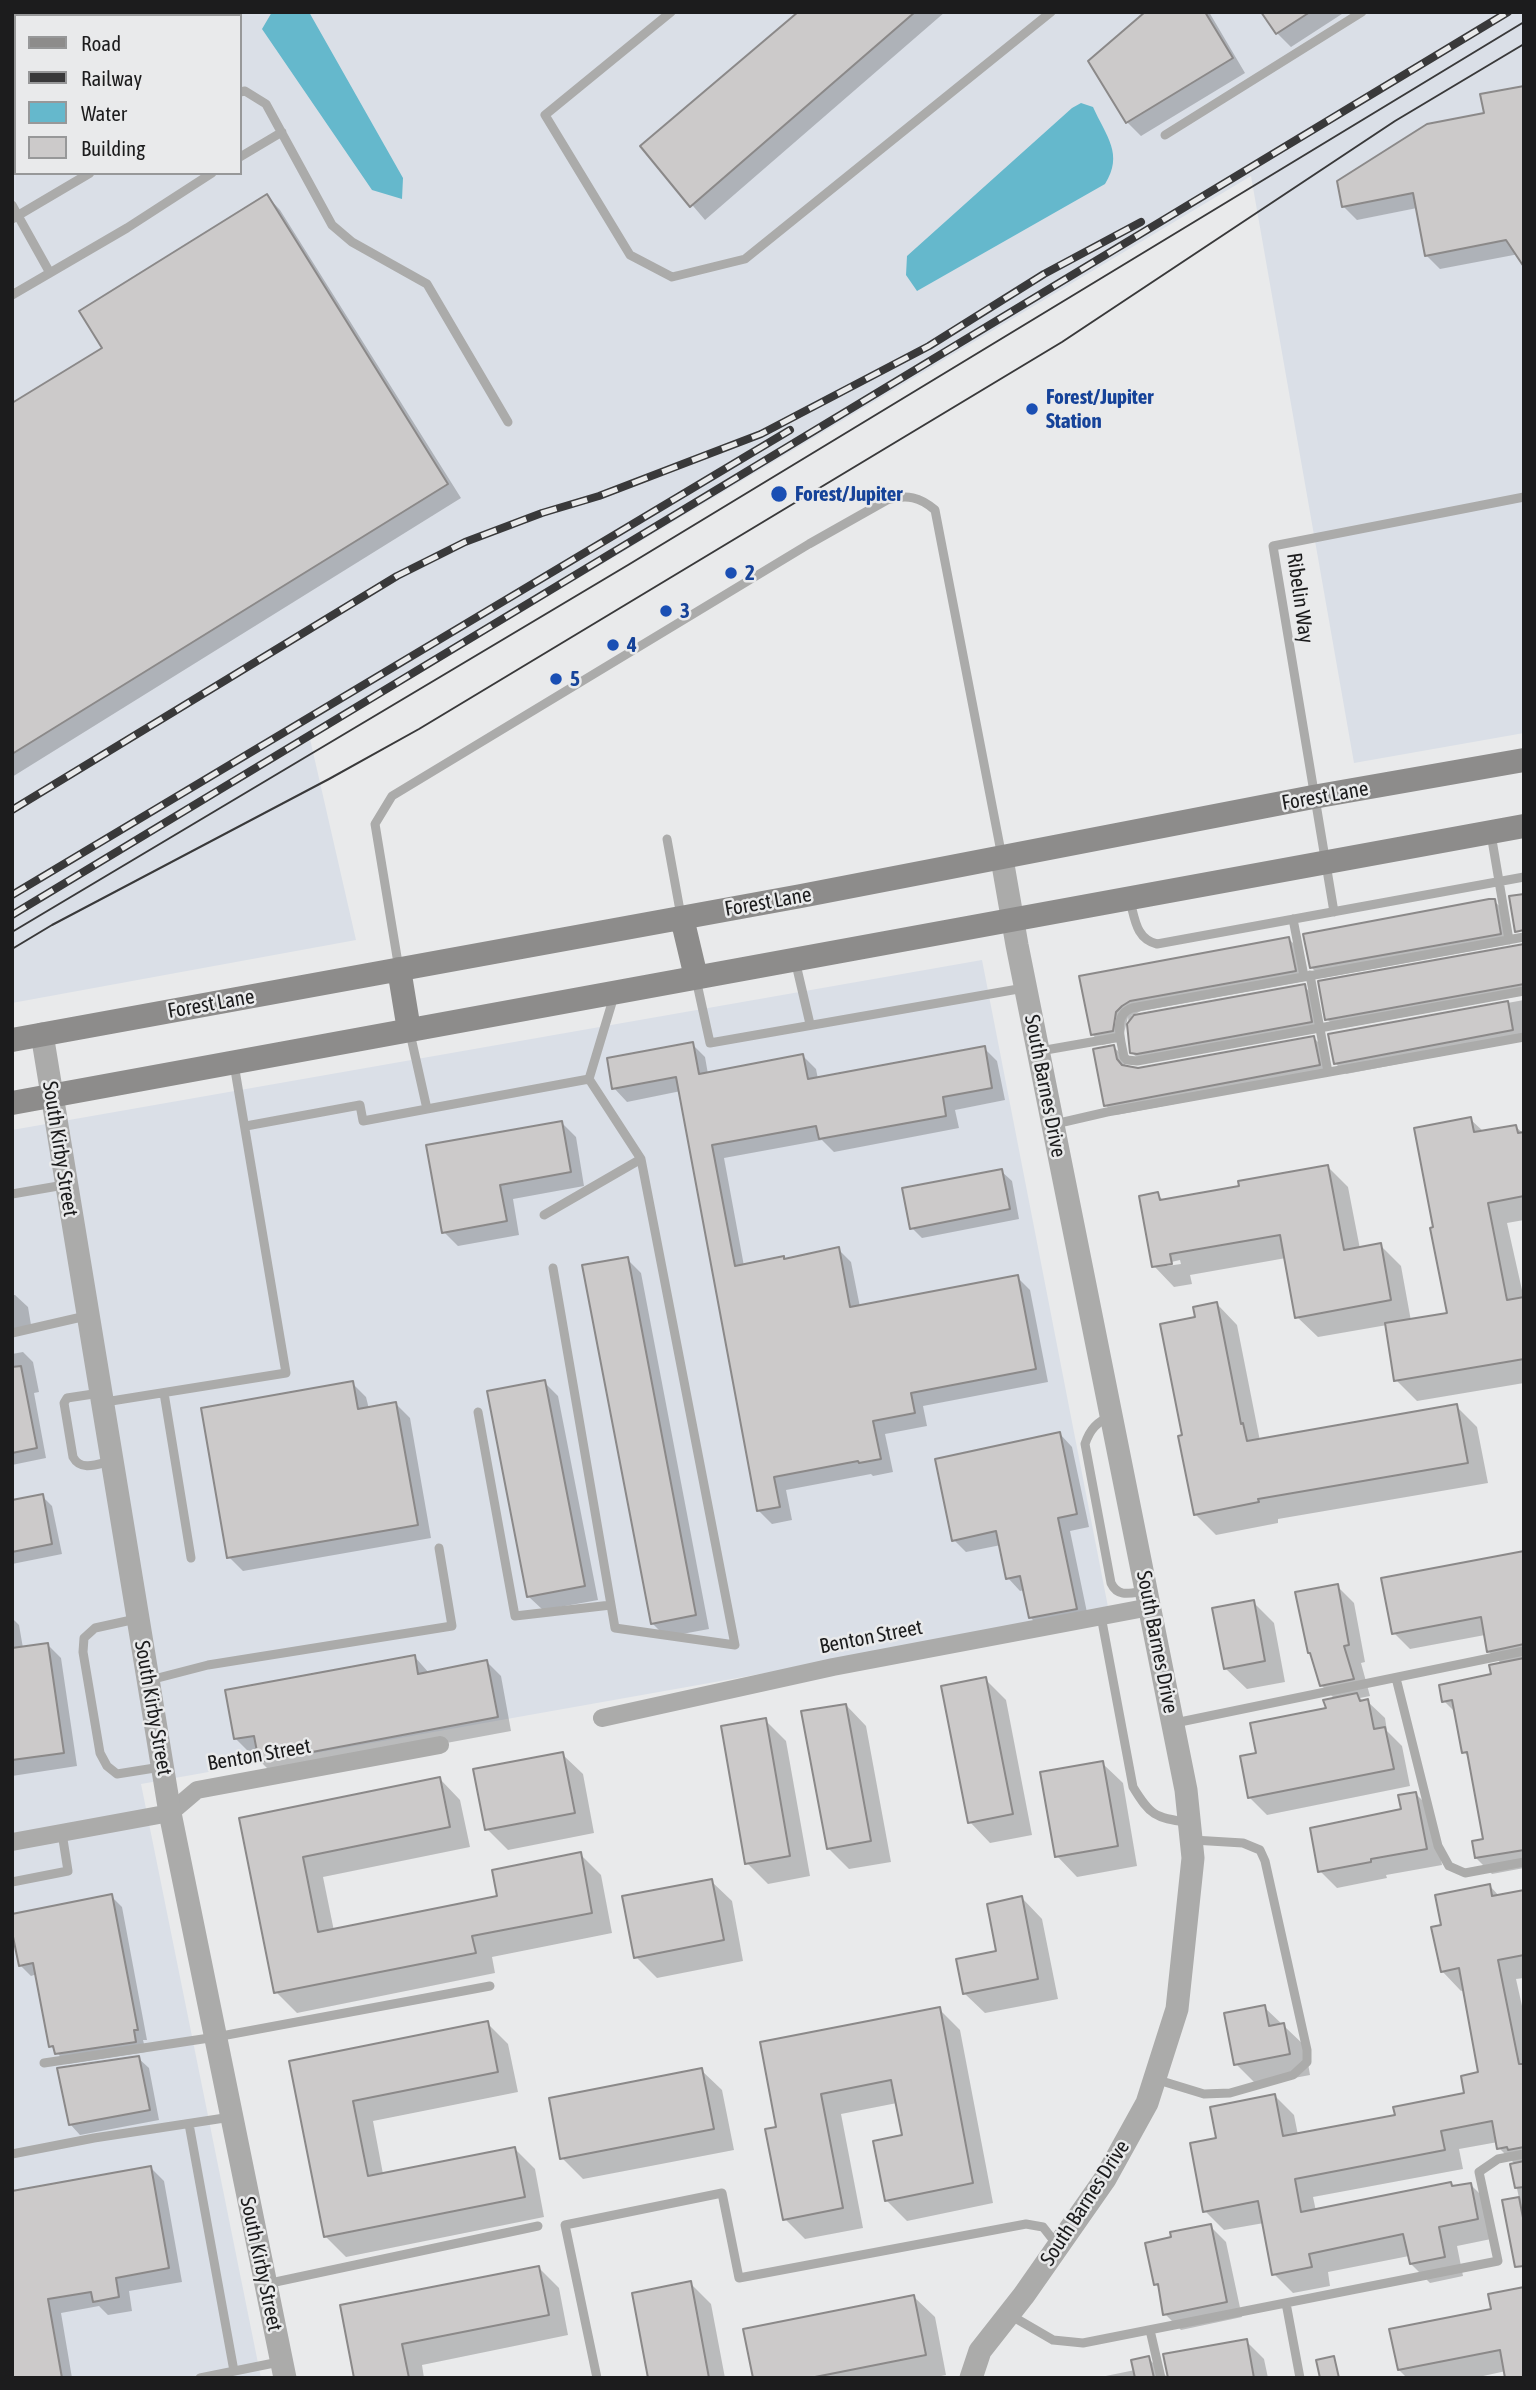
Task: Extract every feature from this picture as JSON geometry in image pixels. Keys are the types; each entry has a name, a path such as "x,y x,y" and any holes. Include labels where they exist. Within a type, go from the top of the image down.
{"main road":[{"name":"Forest Lane","path":"12,1040 1002,859 1313,797 1524,760"},
{"path":"12,1103 1524,826"},
{"path":"682,918 696,977"},
{"path":"399,970 409,1030"}],"street":[{"name":"South Barnes Drive","path":"971,2378 980,2351 1105,2179 1147,2103 1177,2009 1194,1858 1186,1790 1025,988 1002,859"},
{"name":"South Kirby Street","path":"42,1034 170,1813 283,2370"},
{"name":"Benton Street","path":"602,1718 833,1667 1101,1616 1148,1599"},
{"name":"Benton Street","path":"12,1842 170,1813 197,1790 440,1745"}],"lane":[{"path":"671,12 545,115 630,255 672,277 745,259 1051,12"},
{"path":"1165,135 1362,12"},
{"path":"242,92 266,104 332,225 352,242 427,284 508,422"},
{"path":"242,156 282,132"},
{"path":"15,218 87,175"},
{"path":"12,295 127,228 209,175"},
{"path":"12,205 15,218 50,273"},
{"path":"399,970 375,824 392,796 797,551 887,500 900,496 913,497 935,510 1002,859"},
{"name":"Ribelin Way","path":"1334,912 1273,545 1524,497"},
{"path":"1490,832 1509,940"},
{"path":"667,839 682,918"},
{"path":"1130,899 1138,931 1151,943 1157,944 1524,877"},
{"path":"1293,919 1328,1072"},
{"path":"1524,937 1132,1007 1125,1010 1121,1016 1120,1037 1124,1057 1137,1061 1524,991"},
{"path":"795,958 810,1024"},
{"path":"696,977 710,1043 1025,988"},
{"path":"553,1268 615,1628 735,1645 641,1159 589,1079 615,991"},
{"path":"409,1030 427,1109"},
{"path":"1038,1051 1120,1037"},
{"path":"1053,1124 1524,1037"},
{"path":"111,1461 83,1466 76,1463 65,1414 64,1403 67,1398 164,1393 286,1373 234,1062"},
{"path":"246,1126 360,1105 363,1121 589,1079"},
{"path":"544,1215 641,1159"},
{"path":"12,1194 66,1185"},
{"path":"12,1333 87,1315"},
{"path":"164,1393 191,1558"},
{"path":"478,1412 515,1616 611,1605"},
{"path":"1111,1416 1093,1427 1085,1444 1111,1583 1113,1588 1124,1594 1148,1599"},
{"path":"148,1681 208,1665 452,1626 439,1548"},
{"path":"1101,1616 1132,1787 1145,1807 1163,1819 1191,1831 1243,1843 1260,1850 1265,1861 1307,2050 1307,2062 1293,2075 1230,2093 1204,2094 1154,2079"},
{"path":"138,1619 95,1628 84,1638 83,1652 100,1753 107,1766 117,1774 163,1766"},
{"path":"1173,1723 1524,1651"},
{"path":"1396,1678 1438,1846 1449,1866 1465,1873 1524,1862"},
{"path":"12,1882 68,1871 62,1833"},
{"path":"44,2063 216,2037 489,1986"},
{"path":"12,2154 94,2138 231,2117"},
{"path":"189,2124 234,2371"},
{"path":"1009,2314 1053,2340 1083,2343 1498,2261 1479,2172 1498,2159 1524,2154"},
{"path":"597,2378 565,2225 722,2193 739,2278 1026,2224 1043,2227 1058,2246"},
{"path":"265,2284 538,2226"},
{"path":"1286,2303 1300,2378"},
{"path":"1150,2330 1161,2378"},
{"path":"200,2378 234,2371 283,2370"}],"shaded area":[{"path":"12,12 1524,12 1524,733 1354,763 1251,176 310,739 356,940 12,1003"},
{"path":"982,960 1109,1612 141,1784 261,2378 12,2378 12,1130"}],"water":[{"path":"272,12 309,12 403,178 402,199 372,190 262,29"},
{"path":"1081,103 1093,107 1111,145 1113,163 1105,184 917,291 906,275 907,256 1072,108"}],"building":[{"path":"798,12 915,12 690,207 640,146"},
{"path":"1145,12 1205,12 1233,58 1126,123 1088,61"},
{"path":"1261,12 1310,12 1276,34"},
{"path":"1524,86 1524,267 1506,240 1425,256 1413,193 1342,207 1337,181 1427,124 1484,113 1480,94"},
{"path":"267,194 448,484 12,754 12,403 102,348 79,311"},
{"path":"1524,894 1524,930 1515,932 1509,896"},
{"path":"1495,899 1501,934 1310,968 1303,934"},
{"path":"1289,937 1296,971 1130,1001 1116,1012 1113,1031 1091,1035 1079,976"},
{"path":"1524,944 1524,984 1325,1020 1318,981"},
{"path":"1305,984 1312,1022 1137,1054 1130,1053 1127,1024 1134,1015"},
{"path":"1508,1001 1513,1030 1334,1064 1328,1034"},
{"path":"1314,1036 1320,1065 1104,1106 1093,1049 1114,1045 1117,1059 1122,1065 1138,1068"},
{"path":"693,1042 699,1074 803,1054 808,1079 985,1046 992,1088 943,1097 946,1116 819,1139 816,1126 712,1145 735,1266 839,1247 850,1307 1018,1275 1036,1369 911,1393 915,1413 873,1421 881,1459 774,1477 780,1507 757,1511 676,1077 612,1089 607,1058"},
{"path":"1471,1117 1474,1132 1516,1125 1518,1133 1524,1132 1524,1196 1488,1203 1507,1300 1524,1297 1524,1359 1394,1381 1385,1323 1447,1313 1414,1128"},
{"path":"562,1121 571,1172 500,1185 507,1221 442,1233 426,1145"},
{"path":"1328,1165 1344,1250 1381,1243 1391,1300 1295,1318 1280,1235 1170,1254 1172,1264 1152,1267 1139,1196 1158,1192 1160,1200 1239,1186 1238,1181"},
{"path":"1002,1169 1010,1209 910,1229 902,1188"},
{"path":"628,1257 696,1615 651,1624 582,1265"},
{"path":"1217,1302 1241,1424 1243,1423 1247,1441 1457,1404 1468,1463 1258,1499 1259,1502 1194,1515 1178,1436 1182,1435 1160,1324 1195,1317 1193,1307"},
{"path":"21,1366 37,1448 12,1453 12,1367"},
{"path":"545,1380 585,1586 527,1597 487,1391"},
{"path":"353,1381 358,1409 396,1402 418,1525 227,1558 201,1408"},
{"path":"1060,1432 1077,1514 1058,1518 1077,1609 1029,1618 1020,1576 1006,1579 996,1531 952,1541 935,1459"},
{"path":"43,1494 52,1544 12,1552 12,1500"},
{"path":"1524,1551 1524,1644 1487,1652 1481,1617 1392,1634 1381,1578"},
{"path":"1338,1584 1349,1645 1344,1646 1354,1679 1320,1686 1308,1653 1295,1592"},
{"path":"1254,1600 1265,1661 1224,1669 1212,1608"},
{"path":"48,1643 64,1753 12,1760 12,1648"},
{"path":"415,1655 418,1674 487,1660 498,1717 259,1762 254,1736 234,1739 225,1690"},
{"path":"1524,1658 1524,1850 1475,1858 1472,1841 1483,1839 1467,1752 1462,1753 1452,1700 1442,1702 1439,1685 1491,1674 1489,1665"},
{"path":"986,1677 1013,1814 968,1823 941,1686"},
{"path":"1357,1693 1360,1701 1368,1699 1374,1729 1385,1727 1394,1769 1248,1798 1240,1756 1256,1753 1250,1723 1326,1708 1323,1700"},
{"path":"846,1704 871,1841 827,1849 801,1711"},
{"path":"766,1718 790,1856 745,1864 721,1726"},
{"path":"563,1752 575,1813 485,1830 473,1769"},
{"path":"1103,1761 1118,1846 1055,1857 1040,1772"},
{"path":"440,1777 450,1827 303,1857 318,1932 497,1896 492,1870 581,1852 592,1913 472,1936 476,1953 274,1993 239,1818"},
{"path":"1416,1792 1427,1849 1318,1872 1310,1828 1401,1809 1398,1795"},
{"path":"712,1879 724,1940 634,1958 622,1896"},
{"path":"1490,1884 1492,1896 1524,1890 1524,1955 1498,1960 1519,2064 1524,2064 1524,2147 1497,2149 1492,2121 1441,2131 1445,2150 1295,2179 1301,2212 1451,2182 1452,2186 1471,2183 1478,2219 1439,2227 1445,2257 1410,2264 1403,2234 1309,2254 1312,2267 1272,2275 1258,2201 1203,2212 1190,2143 1216,2138 1210,2107 1275,2094 1283,2136 1395,2115 1393,2107 1464,2093 1461,2076 1478,2072 1459,1968 1441,1972 1431,1927 1441,1925 1435,1895"},
{"path":"112,1894 138,2030 134,2030 136,2042 55,2054 53,2046 49,2047 33,1963 19,1966 12,1932 12,1914"},
{"path":"1022,1896 1038,1979 963,1994 956,1959 996,1951 987,1904"},
{"path":"1265,2005 1269,2026 1284,2023 1290,2054 1234,2065 1224,2013"},
{"path":"940,2007 973,2183 885,2201 873,2141 902,2135 891,2080 821,2094 843,2208 783,2220 765,2129 776,2127 760,2042"},
{"path":"488,2021 498,2072 353,2101 368,2176 515,2147 525,2197 324,2237 289,2061"},
{"path":"139,2056 150,2110 69,2125 57,2068"},
{"path":"702,2068 714,2129 560,2159 549,2098"},
{"path":"1524,2161 1524,2187 1515,2188 1510,2164"},
{"path":"151,2166 169,2268 116,2278 119,2297 93,2302 91,2292 48,2299 62,2378 12,2378 12,2191"},
{"path":"1519,2197 1524,2223 1524,2266 1515,2267 1502,2200"},
{"path":"1211,2224 1227,2302 1163,2315 1158,2284 1154,2285 1145,2243 1171,2237 1170,2232"},
{"path":"539,2266 549,2315 402,2344 409,2378 354,2378 340,2305"},
{"path":"691,2281 709,2378 648,2378 632,2293"},
{"path":"1524,2287 1524,2378 1505,2378 1500,2350 1398,2370 1389,2329 1491,2309 1488,2294"},
{"path":"914,2295 926,2355 810,2378 753,2378 743,2329"},
{"path":"1247,2339 1254,2378 1168,2378 1163,2354"},
{"path":"1149,2356 1154,2378 1135,2378 1131,2360"},
{"path":"1334,2356 1339,2378 1320,2378 1316,2360"}],"tram line":[{"path":"12,932 628,565 1524,22"},
{"path":"12,949 419,729 1062,342 1395,121 1524,44"}],"railway":[{"path":"12,915 1508,12"},
{"path":"12,810 397,576 465,542 542,513 599,496 761,434 929,346 1044,274 1141,222"},
{"path":"12,895 790,430"}],"place":[{"name":"Forest/Jupiter Station","path":"1032,409"},
{"name":"Forest/Jupiter","path":"779,494"},
{"name":"2","path":"731,573"},
{"name":"3","path":"666,611"},
{"name":"4","path":"613,645"},
{"name":"5","path":"556,679"}]}
